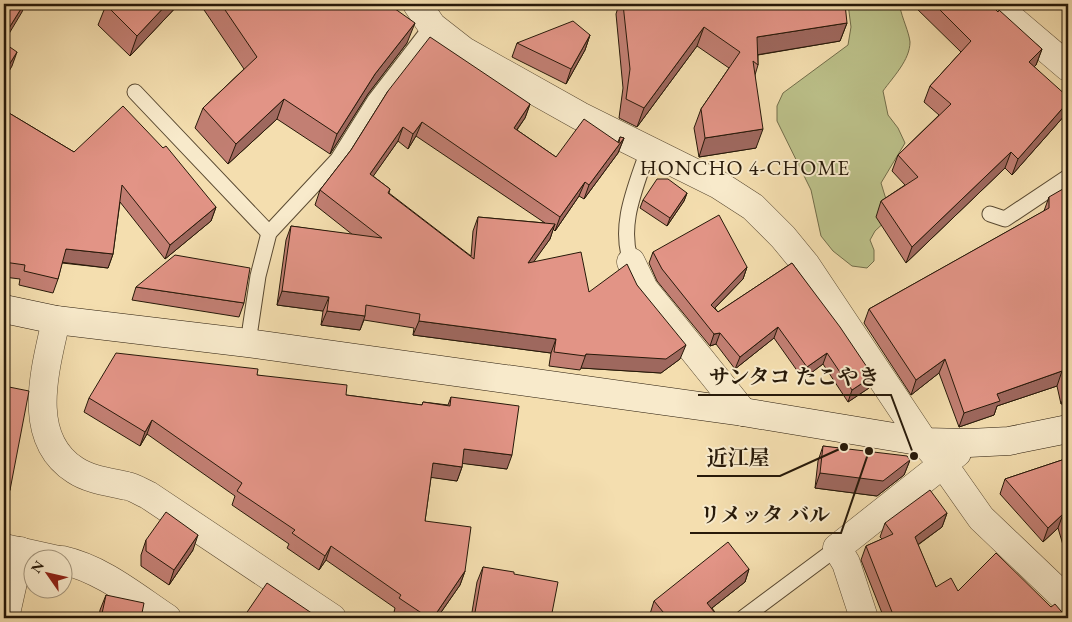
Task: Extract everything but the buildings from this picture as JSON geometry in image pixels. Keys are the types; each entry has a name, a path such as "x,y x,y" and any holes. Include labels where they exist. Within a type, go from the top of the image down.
{"street":[{"path":"425,15 464,51 580,116 719,185 753,207 783,236 806,265 924,442 943,464 981,518 1068,601"},
{"path":"1008,16 1068,67"},
{"path":"631,262 644,289 743,412"},
{"path":"4,309 56,320 248,343 743,412 924,442 969,444 1009,441 1068,429"},
{"path":"56,320 42,388 45,427 57,452 75,470 112,484 127,486 148,495 332,618"},
{"path":"864,618 846,563 837,548 969,444"},
{"path":"5,618 12,549"},
{"path":"72,562 100,573 163,617"}],"lane":[{"path":"248,343 258,276 269,233 338,159 425,15"},
{"path":"135,92 269,233"},
{"path":"631,262 626,246 625,225 648,150"},
{"path":"990,214 1005,219 1068,177"},
{"path":"743,618 837,548"}],"green space":[{"path":"848,4 902,4 900,7 910,42 904,62 883,91 888,115 898,128 905,143 881,183 889,209 889,218 875,231 870,240 874,250 874,261 867,268 852,266 833,251 821,236 811,190 777,121 777,106 783,93 848,45 851,27"}],"place":[{"name":"近江屋","path":"844,447"},
{"name":"リメッタ バル","path":"869,451"},
{"name":"サンタコ たこやき","path":"914,456"}],"district":[{"name":"HONCHO 4-CHOME","path":"745,167"}]}
